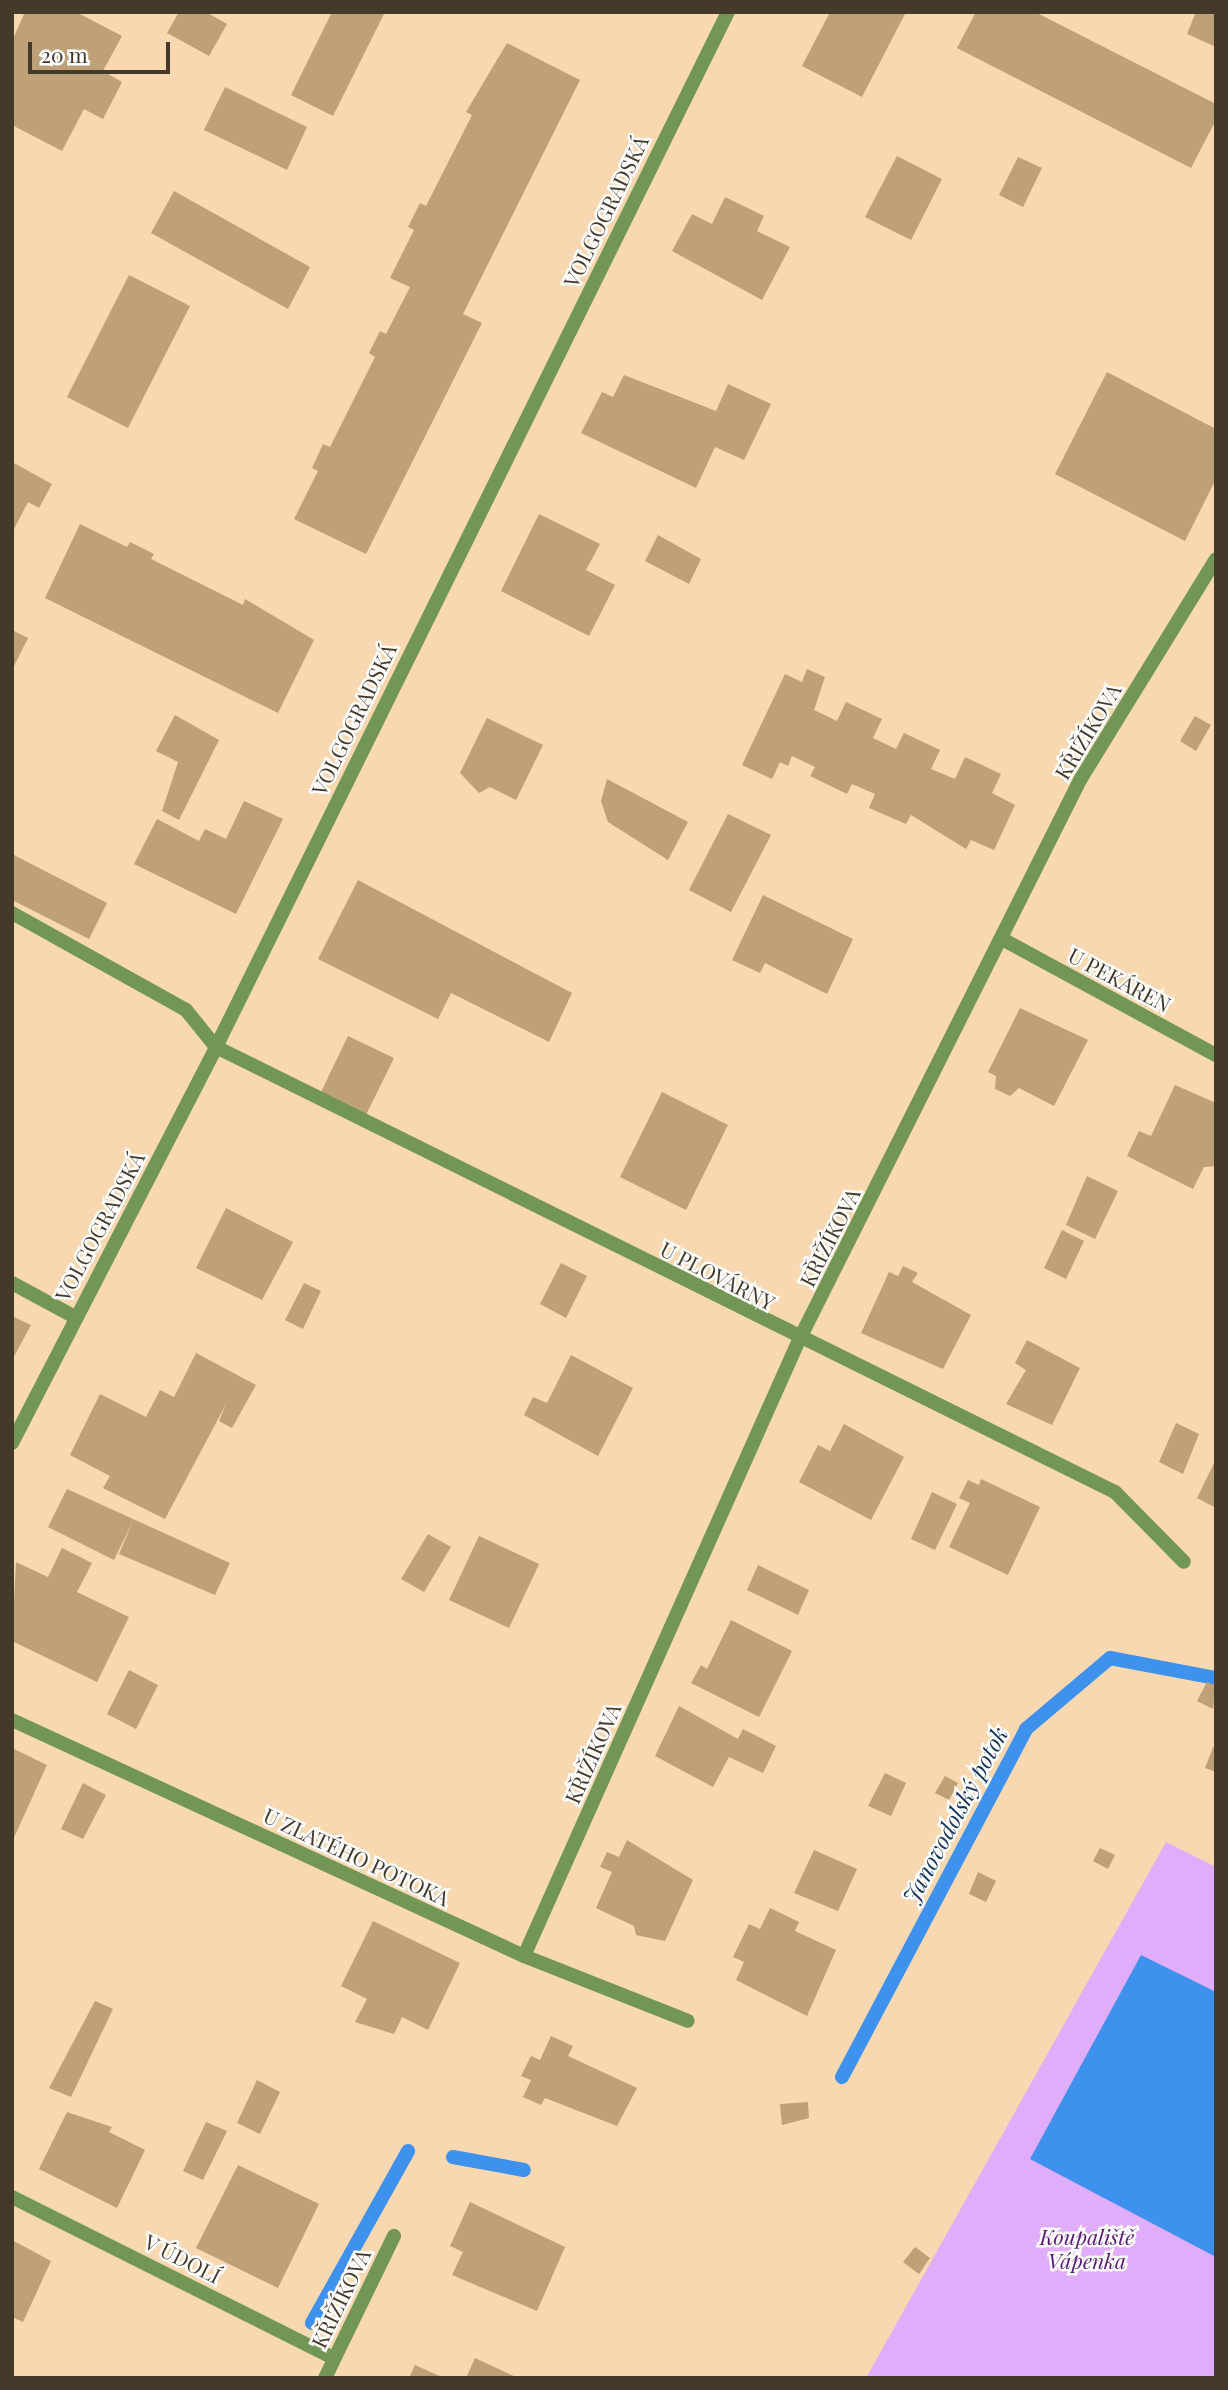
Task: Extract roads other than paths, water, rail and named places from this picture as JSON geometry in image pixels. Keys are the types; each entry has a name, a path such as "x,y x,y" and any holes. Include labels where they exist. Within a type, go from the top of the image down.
{"street":[{"name":"VOLGOGRADSKÁ","path":"12,1443 216,1047 728,12"},
{"name":"KŘIŽÍKOVA","path":"524,1956 799,1340 1004,940 1080,780 1216,559"},
{"path":"12,913 186,1010 216,1047"},
{"name":"U PEKÁREN","path":"1004,940 1216,1055"},
{"name":"U PLOVÁRNY","path":"216,1047 799,1340 1115,1492 1184,1562"},
{"path":"12,1283 75,1317"},
{"name":"U ZLATÉHO POTOKA","path":"12,1720 524,1956 688,2021"},
{"name":"V ÚDOLÍ","path":"12,2197 334,2358"},
{"name":"KŘIŽÍKOVA","path":"325,2378 394,2236"}],"water":[{"path":"1141,1955 1216,1992 1216,2257 1030,2159"}],"waterway":[{"name":"Janovodolský potok","path":"842,2077 1026,1729 1110,1658 1216,1678"},
{"name":"Janovodolský potok","path":"312,2323 408,2151"},
{"name":"Janovodolský potok","path":"453,2157 524,2170"}],"park label":[{"name":"Koupaliště Vápenka","path":"1087,2248"}]}
